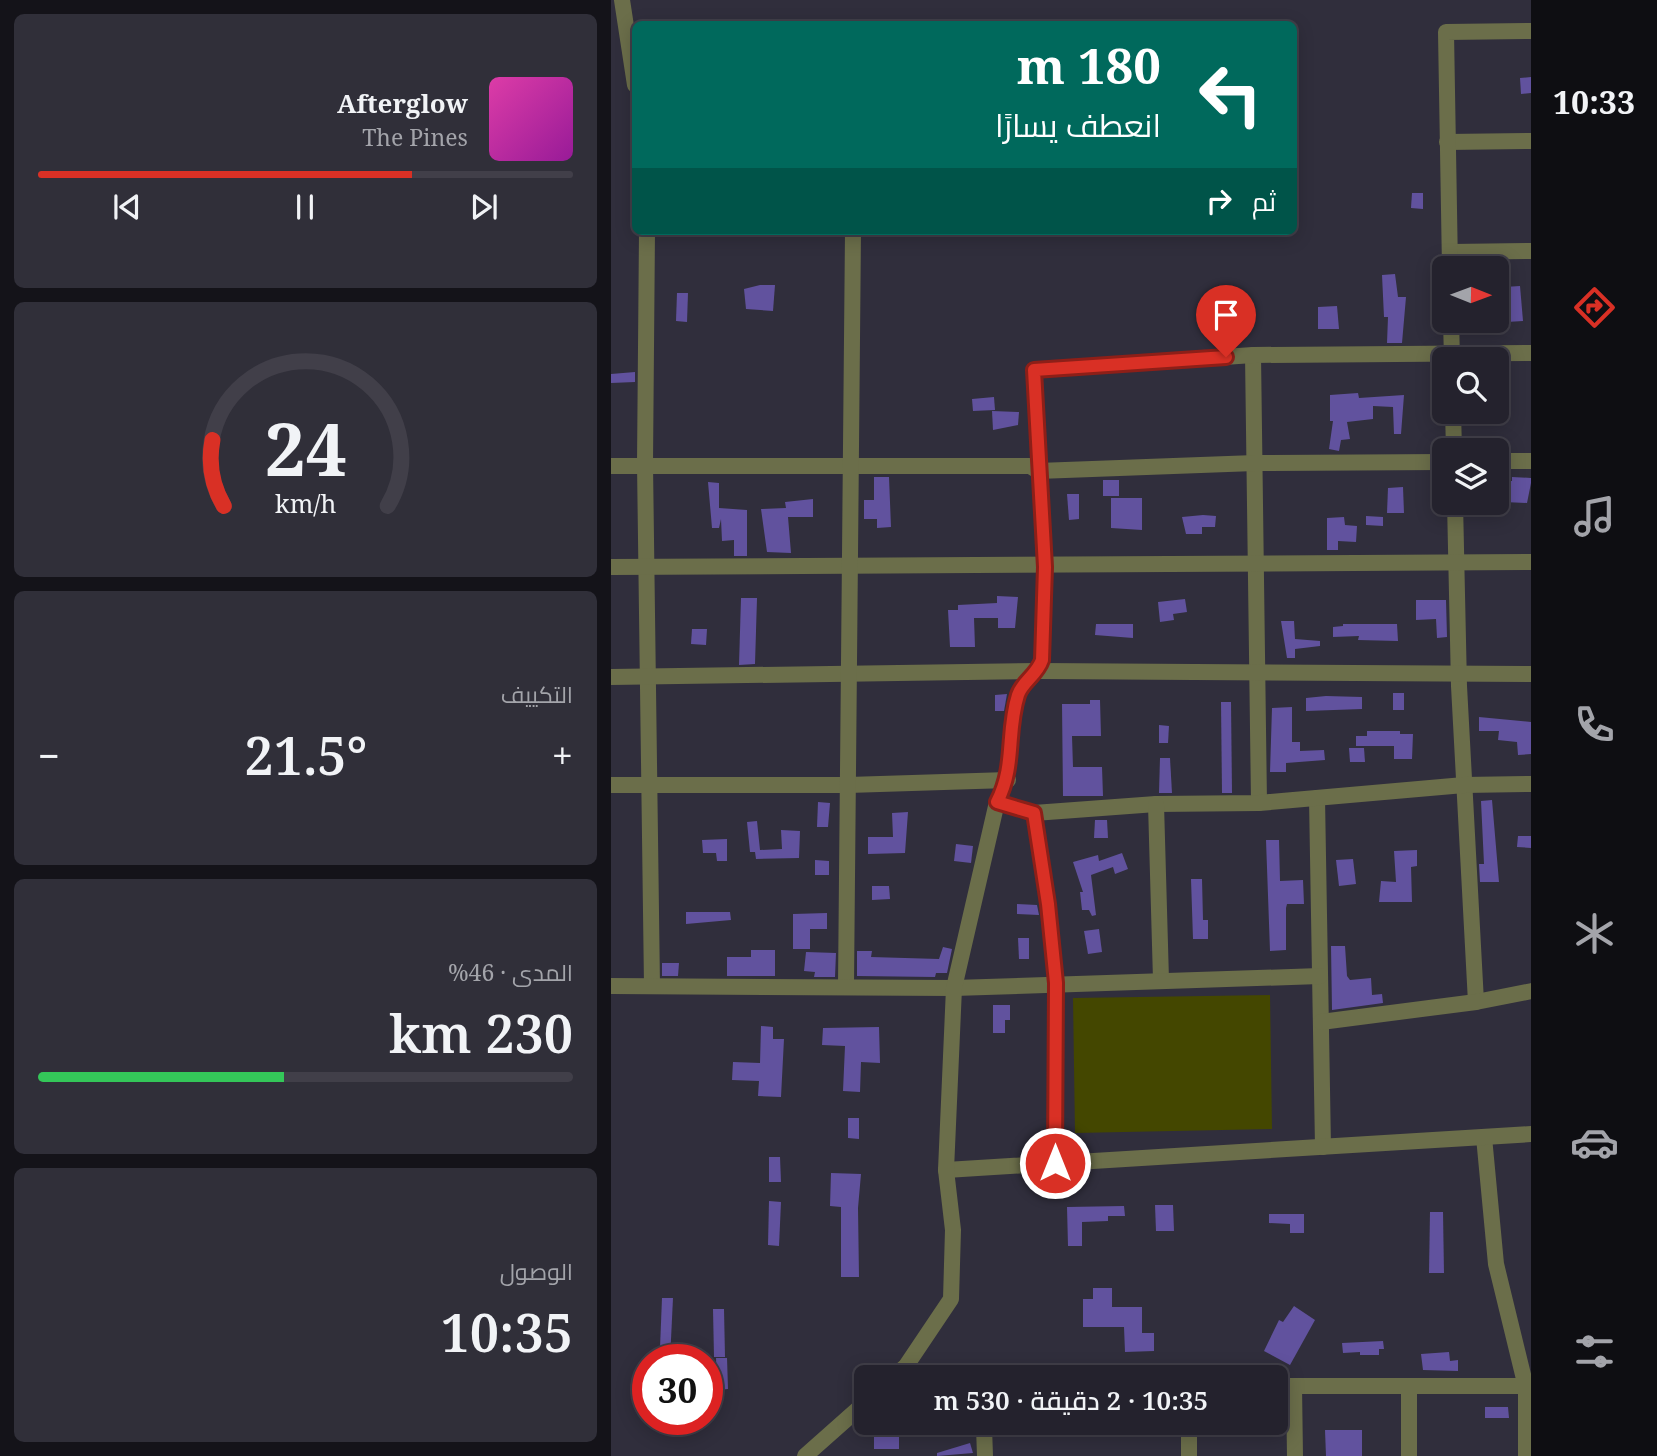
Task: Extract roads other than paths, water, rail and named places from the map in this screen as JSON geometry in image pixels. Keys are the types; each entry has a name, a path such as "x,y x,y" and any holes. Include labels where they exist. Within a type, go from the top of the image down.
{"street":[{"path":"622,0 632,65"},
{"path":"1450,256 1446,32 1531,31"},
{"path":"1447,142 1531,141"},
{"path":"647,235 645,466 652,986"},
{"path":"847,985 853,235"},
{"path":"1486,256 1531,251"},
{"path":"1509,354 1531,353"},
{"path":"907,1365 951,1299 953,1230 946,1170 954,988 997,802 1008,780 1018,692 1039,671 1042,660 1045,567 1034,370 1253,355 1432,356"},
{"path":"1253,355 1259,803"},
{"path":"1509,461 1531,461"},
{"path":"611,466 1029,466 1038,471 1254,463 1432,462"},
{"path":"1455,515 1459,674 1476,1002"},
{"path":"611,567 1045,567 1531,562"},
{"path":"611,677 849,676 1039,671 1531,674"},
{"path":"611,785 848,785 1008,780"},
{"path":"997,802 1034,813 1156,804 1259,803 1464,785 1531,784"},
{"path":"1317,798 1323,1147"},
{"path":"1156,804 1161,980"},
{"path":"1034,813 1048,904 1056,983 1055,1163"},
{"path":"611,986 847,985 954,988 1320,976"},
{"path":"1321,1022 1476,1002 1531,991"},
{"path":"946,1170 1531,1134"},
{"path":"1484,1137 1496,1264 1528,1387 1526,1456"},
{"path":"1409,1385 1410,1456"},
{"path":"1288,1386 1528,1387"},
{"path":"1294,1386 1295,1456"},
{"path":"805,1456 854,1413"},
{"path":"985,1435 985,1456"},
{"path":"1189,1435 1189,1456"}]}
